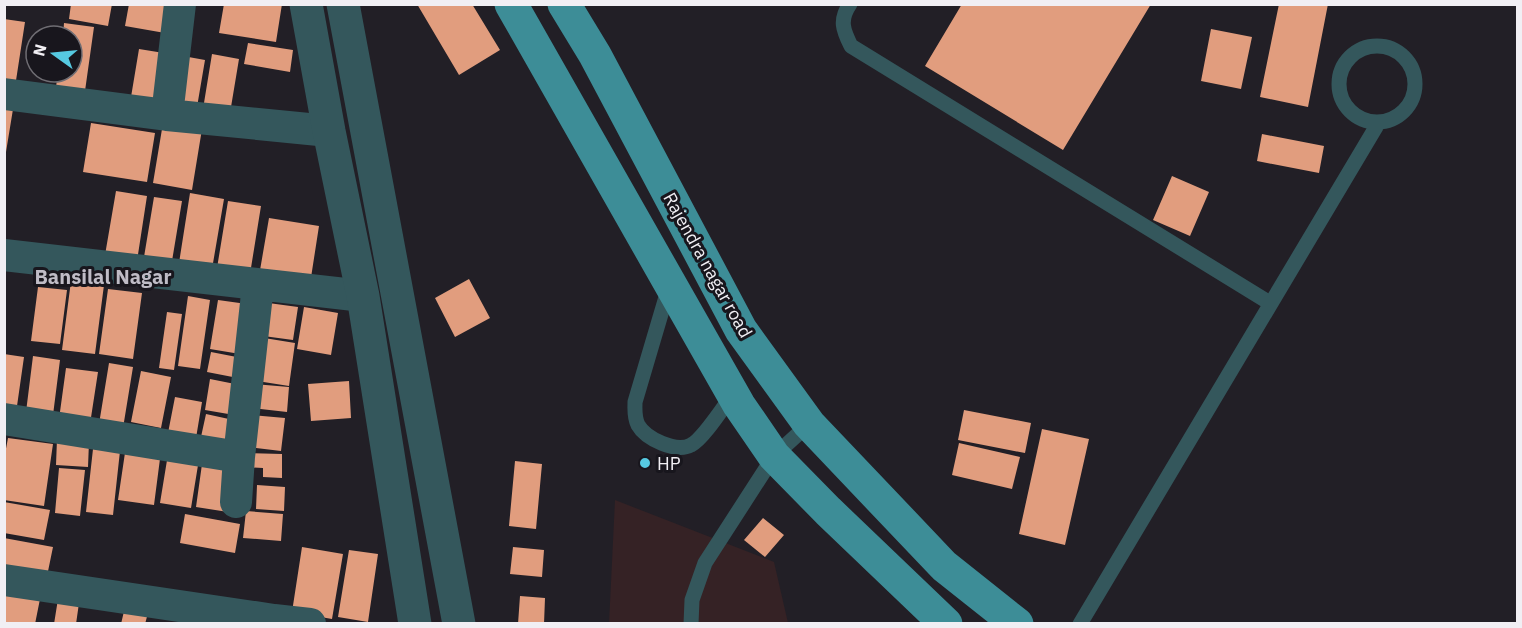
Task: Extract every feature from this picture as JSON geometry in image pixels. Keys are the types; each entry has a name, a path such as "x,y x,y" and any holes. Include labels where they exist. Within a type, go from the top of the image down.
{"main road":[{"path":"511,4 733,394 774,456 946,624"},
{"name":"Rajendra nagar road","path":"564,4 595,55 741,330 809,424 944,566 1017,624"}],"street":[{"path":"167,115 180,4"},
{"path":"306,4 363,296 415,624"},
{"path":"343,4 459,624"},
{"path":"4,94 167,115 329,131"},
{"path":"4,255 363,296"},
{"path":"236,502 258,285"},
{"path":"4,419 239,457"},
{"path":"4,580 274,622 309,624"}],"lane":[{"path":"850,4 844,14 843,30 850,46 1270,303"},
{"path":"1080,624 1379,122 1396,117 1406,109 1412,98 1415,85 1413,72 1407,60 1386,47 1374,46 1362,48 1344,64 1339,87 1341,99 1348,110 1358,118 1379,122"},
{"path":"670,282 636,402 634,414 637,424 649,436 660,442 679,447 688,446 699,438 733,394"},
{"path":"691,624 692,600 705,563 774,456 809,424"}],"shaded area":[{"path":"615,500 774,562 788,623 609,624"}],"building":[{"path":"71,4 112,4 108,26 69,19"},
{"path":"129,4 169,4 165,33 125,26"},
{"path":"224,4 282,4 276,42 219,33"},
{"path":"417,4 472,4 500,50 459,75"},
{"path":"962,4 1151,4 1063,150 925,66"},
{"path":"1279,4 1328,4 1308,107 1260,97"},
{"path":"4,19 25,22 15,87 4,85"},
{"path":"84,26 94,27 85,91 56,87 56,84 84,84"},
{"path":"1211,29 1252,37 1241,89 1201,81"},
{"path":"248,43 293,50 290,72 244,64"},
{"path":"139,49 170,54 162,102 131,97"},
{"path":"212,54 239,59 230,113 203,109"},
{"path":"183,56 205,60 197,107 176,104"},
{"path":"4,102 14,103 6,152 4,152"},
{"path":"91,123 155,133 147,182 83,172"},
{"path":"163,123 202,129 192,190 153,183"},
{"path":"1262,134 1324,146 1319,173 1257,161"},
{"path":"1172,176 1209,192 1190,236 1153,220"},
{"path":"116,191 147,196 137,261 105,255"},
{"path":"190,193 224,199 212,269 179,263"},
{"path":"154,197 182,201 172,261 144,257"},
{"path":"228,201 261,206 250,274 217,268"},
{"path":"269,218 319,226 310,284 259,276"},
{"path":"469,279 490,318 455,337 435,298"},
{"path":"71,281 104,285 95,354 62,350"},
{"path":"38,287 67,290 60,344 31,341"},
{"path":"108,289 142,293 133,359 99,354"},
{"path":"188,296 210,300 200,369 178,366"},
{"path":"218,300 254,305 246,355 210,349"},
{"path":"261,302 298,307 293,340 256,335"},
{"path":"304,307 338,313 331,355 297,349"},
{"path":"167,312 182,314 174,370 159,368"},
{"path":"258,337 295,343 289,386 251,380"},
{"path":"211,352 247,359 243,379 207,372"},
{"path":"4,354 24,357 16,413 4,412"},
{"path":"33,356 60,360 53,415 26,412"},
{"path":"109,363 133,367 123,428 99,424"},
{"path":"66,368 98,372 90,424 59,419"},
{"path":"141,371 171,377 161,428 131,422"},
{"path":"210,379 245,386 240,416 205,410"},
{"path":"349,381 351,418 311,421 308,384"},
{"path":"254,384 289,387 287,412 251,408"},
{"path":"175,397 202,402 196,438 168,433"},
{"path":"964,410 1031,423 1025,453 958,440"},
{"path":"206,414 238,421 231,453 199,446"},
{"path":"251,415 285,418 281,451 247,447"},
{"path":"1042,429 1089,439 1065,545 1019,534"},
{"path":"8,438 53,444 44,506 4,500 4,459"},
{"path":"57,439 89,442 88,467 56,465"},
{"path":"959,443 1020,457 1012,489 952,475"},
{"path":"126,446 161,451 154,505 118,500"},
{"path":"169,448 200,453 191,508 160,503"},
{"path":"93,449 120,451 113,515 86,512"},
{"path":"243,453 282,454 282,478 263,477 263,468 242,467"},
{"path":"203,457 236,461 228,512 196,507"},
{"path":"515,461 542,464 536,529 509,526"},
{"path":"59,468 85,470 80,516 55,513"},
{"path":"257,485 285,487 284,511 256,509"},
{"path":"4,502 50,510 44,540 4,533"},
{"path":"246,511 283,514 281,541 243,538"},
{"path":"185,514 240,524 235,553 180,543"},
{"path":"763,518 784,535 765,557 744,540"},
{"path":"4,538 53,547 46,581 4,573"},
{"path":"302,547 343,554 332,619 292,612"},
{"path":"513,547 544,550 542,577 510,574"},
{"path":"349,550 378,554 368,622 338,617"},
{"path":"4,587 41,594 35,624 4,624"},
{"path":"520,596 545,598 544,624 518,624"},
{"path":"58,599 79,603 76,624 54,624"},
{"path":"125,607 148,613 145,624 121,624"}],"place":[{"name":"HP","path":"645,463"}],"district":[{"name":"Bansilal Nagar","path":"103,276"}]}
